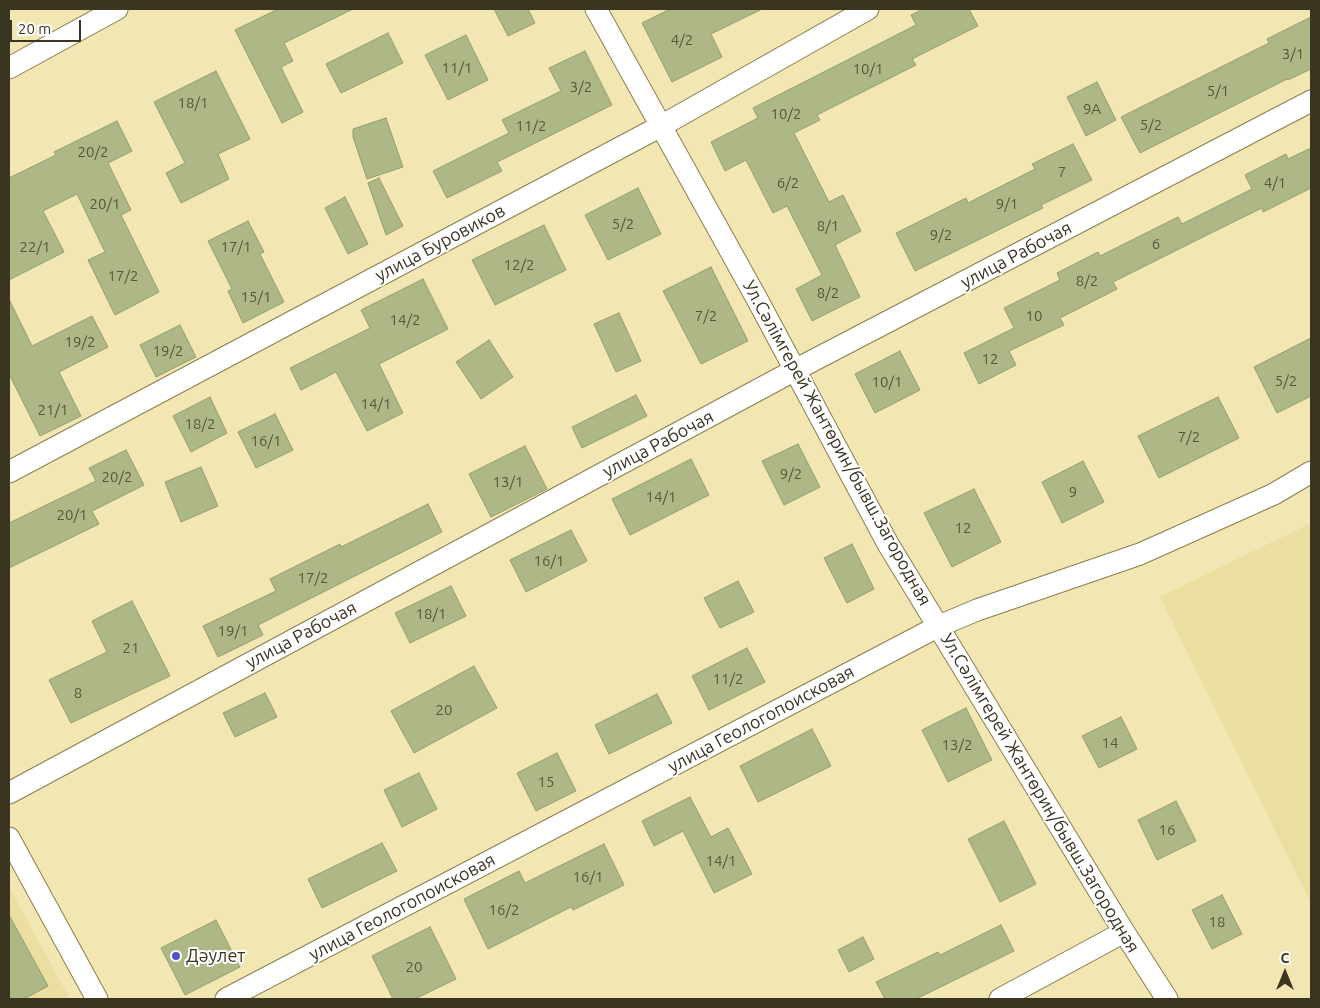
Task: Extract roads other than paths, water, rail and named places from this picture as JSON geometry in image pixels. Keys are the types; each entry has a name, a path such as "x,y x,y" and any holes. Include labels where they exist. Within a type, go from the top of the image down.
{"street":[{"path":"9,68 117,9"},
{"name":"Ул.Сәлімгерей Жантөрин/бывш.Загородная","path":"596,9 795,370 888,544 1124,932 1167,999"},
{"name":"улица Буровиков","path":"9,472 661,126 868,9"},
{"name":"улица Рабочая","path":"9,793 795,370 1311,101"},
{"name":"улица Геологопоисковая","path":"226,999 939,626 977,610 1140,554 1274,494 1311,472"},
{"path":"9,838 96,999"},
{"path":"1000,999 1124,932"}],"place":[{"name":"Дәулет","path":"176,956"}]}
